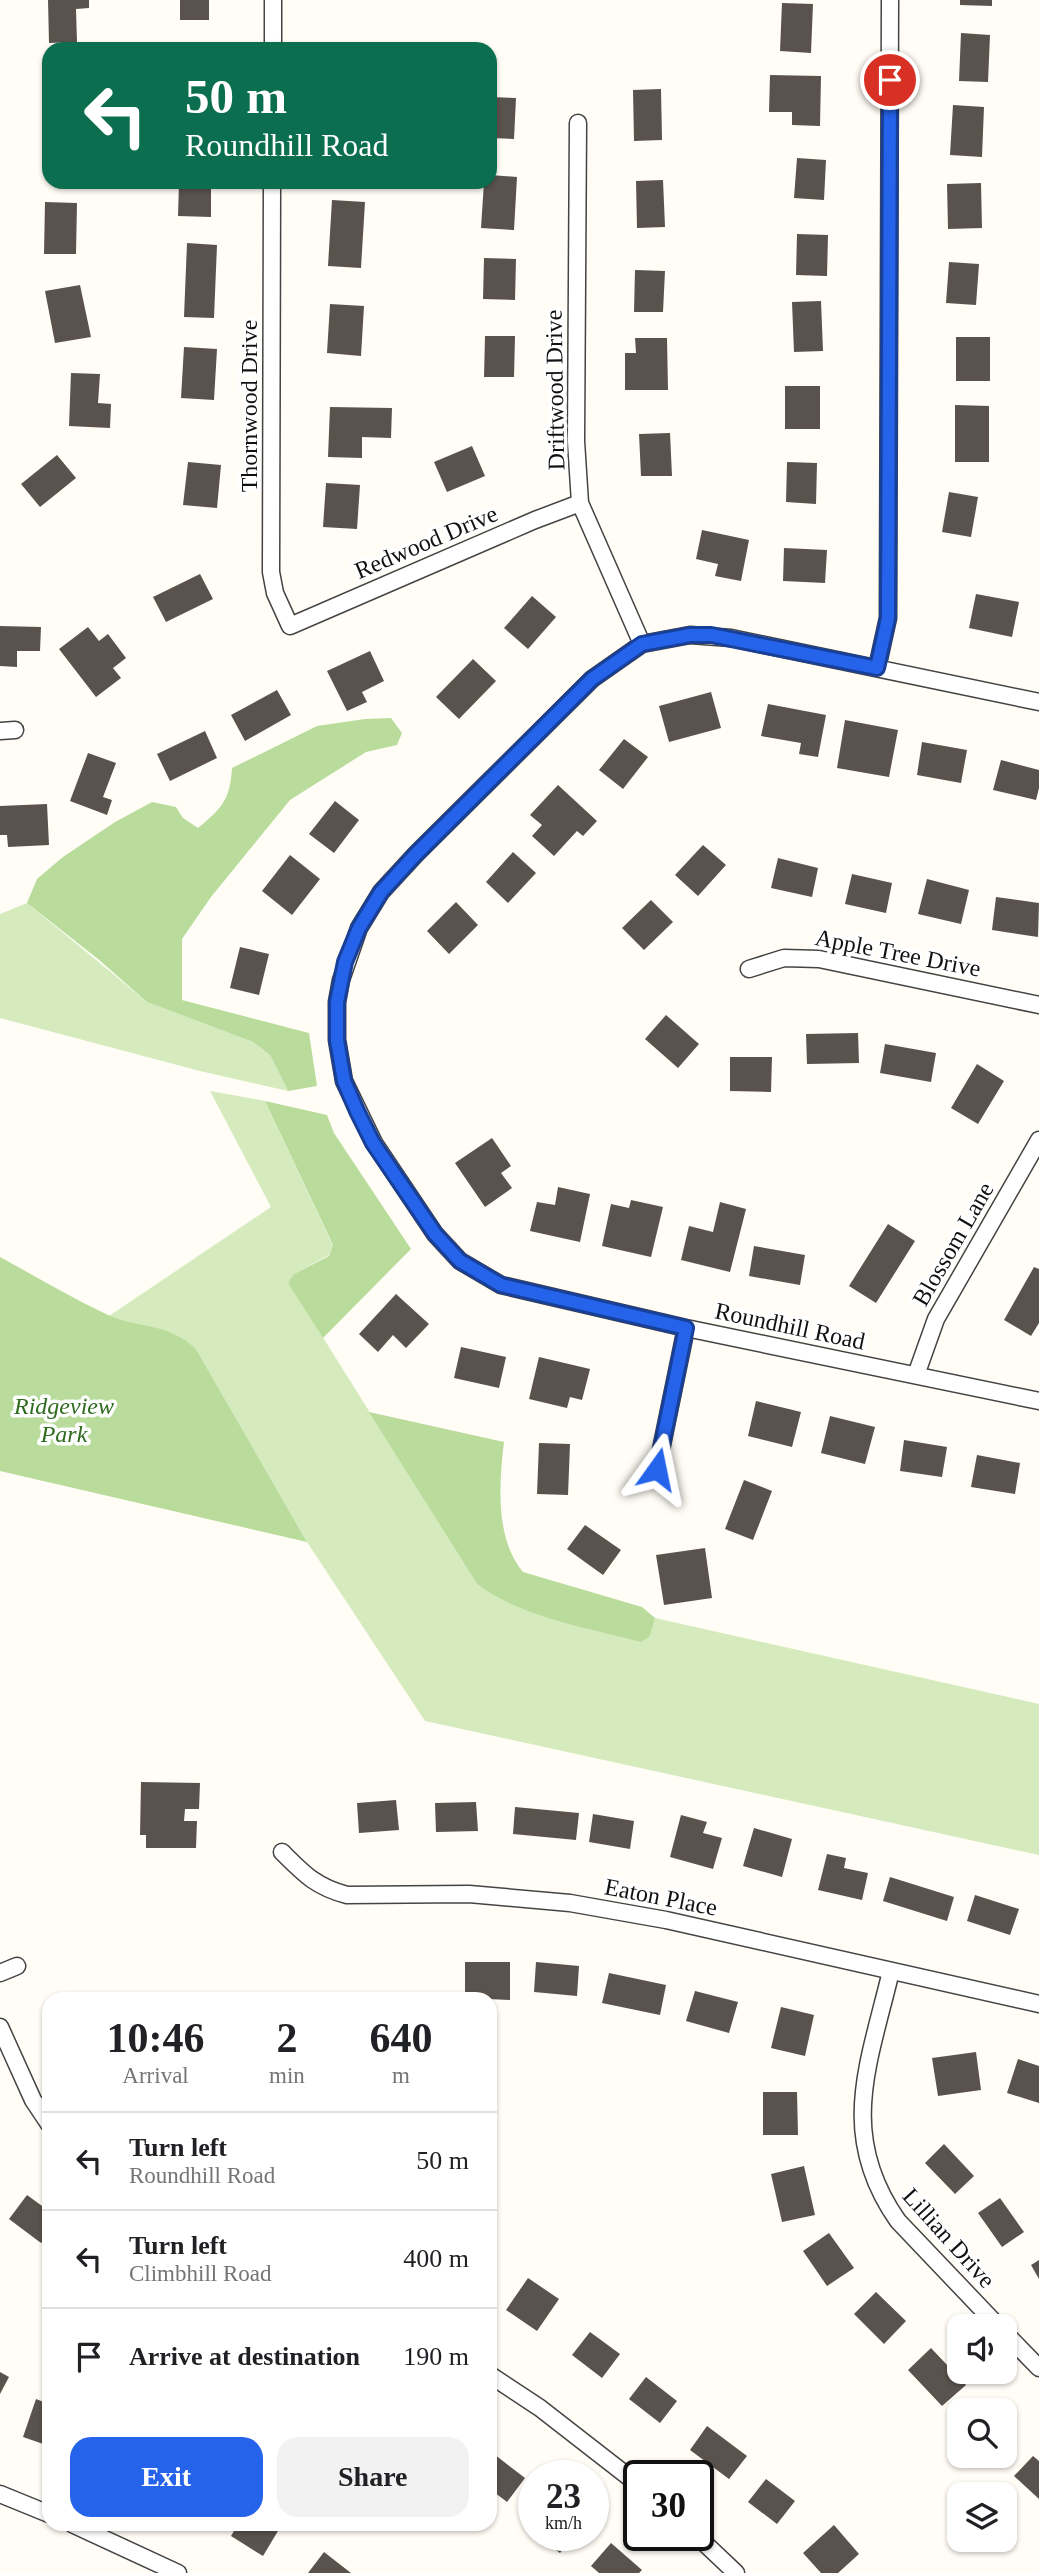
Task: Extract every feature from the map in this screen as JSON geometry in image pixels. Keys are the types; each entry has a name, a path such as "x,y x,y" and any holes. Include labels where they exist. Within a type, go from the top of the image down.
{"street":[{"path":"273,0 273,42"},
{"path":"877,668 888,618 890,0"},
{"name":"Driftwood Drive","path":"578,123 576,441 580,503 642,644"},
{"name":"Thornwood Drive","path":"272,189 271,572 275,593 290,626"},
{"name":"Redwood Drive","path":"290,626 580,503"},
{"name":"Roundhill Road","path":"1039,702 711,635 690,635 642,644 592,679 381,892 359,928 345,962 337,1002 337,1040 344,1081 373,1143 435,1234 460,1261 492,1280 518,1291 1039,1401"},
{"name":"Apple Tree Drive","path":"749,969 784,958 819,959 1039,1005"},
{"name":"Blossom Lane","path":"916,1375 936,1319 1039,1140"},
{"path":"657,1469 686,1328"},
{"name":"Eaton Place","path":"282,1852 311,1880 331,1891 347,1895 469,1894 570,1903 666,1920 1039,2004"},
{"path":"0,1973 17,1966"},
{"name":"Lillian Drive","path":"891,1970 865,2080 861,2109 869,2167 898,2221 987,2314"},
{"path":"0,2027 33,2100 42,2114"},
{"path":"1017,2345 1039,2368"},
{"path":"497,2380 540,2408 623,2473"},
{"path":"0,2494 42,2511"},
{"path":"87,2531 177,2573"},
{"path":"713,2551 736,2573"}],"green space":[{"path":"391,718 402,733 397,745 366,752 290,800 211,897 182,939 182,1000 309,1033 317,1086 288,1091 270,1055 253,1042 147,1002 27,903 37,879 63,857 115,822 152,802 176,807 183,818 198,828 213,815 227,796 232,768 317,726"},
{"path":"27,903 147,1002 253,1042 270,1055 288,1091 200,1071 0,1018 0,914"},
{"path":"210,1091 265,1101 333,1246 329,1255 294,1274 289,1283 477,1584 650,1636 655,1618 1039,1704 1039,1855 425,1721 307,1542 196,1349 109,1316 271,1207"},
{"path":"265,1101 327,1115 334,1133 411,1249 323,1338 288,1283 294,1274 329,1256 333,1245"},
{"name":"Ridgeview Park","path":"0,1257 106,1314 174,1334 196,1349 307,1542 0,1471"},
{"path":"369,1412 504,1442 500,1492 503,1527 514,1559 523,1572 642,1607 655,1618 650,1636 641,1642 556,1620 514,1605 477,1584"}],"building":[{"path":"48,0 89,0 89,8 76,9 77,42 49,42"},
{"path":"180,0 209,0 209,20 180,20"},
{"path":"960,0 992,0 992,6 960,5"},
{"path":"782,3 813,4 811,53 780,51"},
{"path":"961,33 990,35 988,82 959,81"},
{"path":"770,75 821,76 820,126 792,125 792,112 769,112"},
{"path":"661,89 662,140 634,141 633,90"},
{"path":"497,97 516,98 514,139 497,138"},
{"path":"953,105 984,107 982,157 950,155"},
{"path":"797,158 826,160 824,200 794,198"},
{"path":"497,176 517,177 514,230 481,228 484,189 497,189"},
{"path":"663,180 665,227 637,228 636,181"},
{"path":"981,183 982,228 948,229 947,184"},
{"path":"179,189 211,189 211,217 178,216"},
{"path":"332,200 365,202 361,268 328,266"},
{"path":"45,202 77,203 76,254 44,254"},
{"path":"797,234 828,235 827,276 796,275"},
{"path":"187,243 217,245 214,318 184,317"},
{"path":"484,258 516,259 515,300 483,299"},
{"path":"949,262 979,264 976,305 946,303"},
{"path":"635,270 665,271 663,312 634,312"},
{"path":"80,285 91,337 55,343 45,291"},
{"path":"821,301 823,351 794,352 792,302"},
{"path":"330,304 364,306 361,356 327,353"},
{"path":"485,336 515,336 514,377 484,377"},
{"path":"956,337 990,337 990,381 956,381"},
{"path":"635,338 667,338 668,390 625,390 625,353 636,353"},
{"path":"184,347 217,349 214,400 181,398"},
{"path":"71,373 100,374 98,403 111,404 110,428 69,426"},
{"path":"785,386 820,386 820,429 785,429"},
{"path":"955,405 989,406 989,462 955,462"},
{"path":"330,407 392,408 391,438 362,437 362,458 328,457"},
{"path":"670,433 672,476 641,476 639,434"},
{"path":"472,446 485,476 447,492 434,462"},
{"path":"57,455 76,478 40,507 21,484"},
{"path":"188,462 221,465 217,508 183,505"},
{"path":"787,462 817,463 816,504 786,502"},
{"path":"326,483 360,485 357,529 323,527"},
{"path":"949,492 978,497 971,537 942,532"},
{"path":"702,530 749,540 741,581 715,576 718,564 696,559"},
{"path":"784,548 827,550 825,583 783,581"},
{"path":"200,574 213,599 166,622 153,597"},
{"path":"976,594 1019,602 1012,637 969,628"},
{"path":"532,596 556,617 528,649 504,628"},
{"path":"0,626 41,627 40,651 17,651 17,667 0,666"},
{"path":"88,627 99,641 108,634 126,658 113,668 121,678 96,697 59,649"},
{"path":"370,651 384,681 362,692 367,702 347,711 327,671"},
{"path":"473,659 496,681 459,719 436,697"},
{"path":"277,690 291,715 245,741 231,715"},
{"path":"711,692 721,728 669,742 659,706"},
{"path":"768,704 826,715 818,757 799,754 801,743 761,736"},
{"path":"845,720 898,730 889,777 837,768"},
{"path":"205,731 217,758 170,781 157,754"},
{"path":"624,739 648,757 623,789 599,770"},
{"path":"922,742 967,750 961,783 917,775"},
{"path":"88,753 116,763 103,797 112,800 107,815 70,801"},
{"path":"1001,760 1039,770 1036,800 993,790"},
{"path":"558,785 597,821 583,836 577,831 554,856 532,836 542,825 530,815"},
{"path":"335,801 359,820 334,853 309,834"},
{"path":"47,804 49,845 8,847 7,835 0,835 0,806"},
{"path":"703,845 726,865 698,896 675,875"},
{"path":"513,852 536,873 508,903 486,882"},
{"path":"290,855 320,879 292,915 262,891"},
{"path":"778,858 818,868 812,897 771,888"},
{"path":"852,874 892,883 886,913 845,904"},
{"path":"927,879 969,890 961,924 918,914"},
{"path":"996,897 1039,903 1038,937 992,930"},
{"path":"651,900 673,922 644,950 622,928"},
{"path":"456,902 478,925 449,954 427,931"},
{"path":"240,947 269,954 259,995 230,988"},
{"path":"666,1015 699,1044 678,1068 645,1039"},
{"path":"858,1033 859,1063 807,1064 806,1034"},
{"path":"885,1044 936,1053 931,1082 880,1073"},
{"path":"730,1057 772,1057 771,1092 730,1091"},
{"path":"977,1064 1004,1081 978,1124 951,1108"},
{"path":"492,1138 511,1166 501,1173 512,1188 485,1207 455,1163"},
{"path":"558,1187 590,1194 580,1242 530,1231 537,1202 555,1205"},
{"path":"631,1200 663,1207 651,1257 602,1246 611,1204 629,1208"},
{"path":"720,1202 746,1209 730,1272 681,1260 689,1226 713,1232"},
{"path":"888,1224 915,1241 876,1303 849,1286"},
{"path":"754,1246 805,1255 800,1285 749,1276"},
{"path":"1034,1267 1039,1269 1039,1323 1031,1336 1004,1320"},
{"path":"396,1294 429,1324 406,1348 393,1335 378,1352 359,1334"},
{"path":"461,1347 506,1357 499,1388 454,1378"},
{"path":"539,1357 590,1369 582,1400 570,1397 567,1408 529,1399"},
{"path":"756,1401 801,1412 792,1447 748,1436"},
{"path":"830,1416 875,1427 865,1464 821,1453"},
{"path":"904,1440 947,1447 942,1477 900,1471"},
{"path":"539,1443 570,1444 568,1495 537,1494"},
{"path":"977,1455 1020,1463 1015,1494 971,1487"},
{"path":"744,1480 772,1491 753,1540 725,1529"},
{"path":"585,1525 621,1550 603,1575 567,1549"},
{"path":"705,1548 712,1598 664,1605 656,1555"},
{"path":"141,1782 200,1783 199,1809 185,1809 184,1821 197,1821 196,1848 146,1848 146,1835 140,1835"},
{"path":"396,1800 399,1830 359,1833 357,1803"},
{"path":"476,1802 478,1831 436,1832 435,1803"},
{"path":"515,1807 579,1813 576,1840 513,1834"},
{"path":"593,1814 634,1821 630,1849 589,1842"},
{"path":"681,1815 707,1822 703,1833 722,1838 713,1869 670,1857"},
{"path":"754,1828 792,1839 782,1877 743,1866"},
{"path":"827,1854 846,1858 844,1868 868,1873 862,1900 818,1890"},
{"path":"890,1877 954,1897 947,1921 883,1901"},
{"path":"975,1895 1019,1909 1010,1935 967,1921"},
{"path":"465,1962 510,1962 510,2000 497,1999 497,1992 465,1992"},
{"path":"536,1962 579,1966 577,1996 534,1992"},
{"path":"609,1973 666,1985 660,2015 602,2003"},
{"path":"695,1991 738,2002 729,2033 686,2021"},
{"path":"781,2007 814,2015 805,2056 771,2048"},
{"path":"976,2052 981,2090 938,2096 932,2058"},
{"path":"1018,2059 1039,2066 1039,2103 1007,2093"},
{"path":"763,2092 797,2092 798,2135 763,2135"},
{"path":"944,2144 974,2176 955,2194 925,2163"},
{"path":"804,2166 815,2215 782,2222 771,2174"},
{"path":"27,2195 42,2206 42,2242 41,2243 9,2219"},
{"path":"1000,2198 1024,2232 1002,2247 978,2213"},
{"path":"829,2233 854,2268 827,2286 803,2251"},
{"path":"1039,2260 1039,2279 1031,2265"},
{"path":"528,2278 559,2299 537,2331 506,2310"},
{"path":"876,2292 906,2321 884,2344 854,2314"},
{"path":"590,2332 620,2354 602,2378 572,2355"},
{"path":"931,2348 947,2365 947,2384 966,2385 951,2398 947,2398 942,2406 908,2370"},
{"path":"0,2372 9,2377 0,2394"},
{"path":"646,2377 677,2401 660,2423 629,2399"},
{"path":"36,2399 42,2401 42,2444 23,2437"},
{"path":"707,2426 747,2456 729,2479 714,2468 714,2460 703,2460 690,2450"},
{"path":"497,2456 518,2473 518,2487 507,2502 497,2494"},
{"path":"1033,2456 1039,2461 1039,2499 1014,2476"},
{"path":"766,2479 795,2501 777,2524 748,2502"},
{"path":"834,2525 859,2554 838,2573 821,2573 803,2553"},
{"path":"234,2531 278,2531 263,2556 231,2536"},
{"path":"611,2543 642,2570 639,2573 599,2573 591,2566 604,2551 609,2551"},
{"path":"324,2552 351,2573 308,2573"}],"route":[{"path":"657,1469 686,1328 518,1291 501,1285 460,1261 435,1234 373,1143 357,1111 340,1064 337,1002 345,962 359,928 381,892 592,679 642,644 690,635 711,635 877,668 888,618 890,80"}]}
